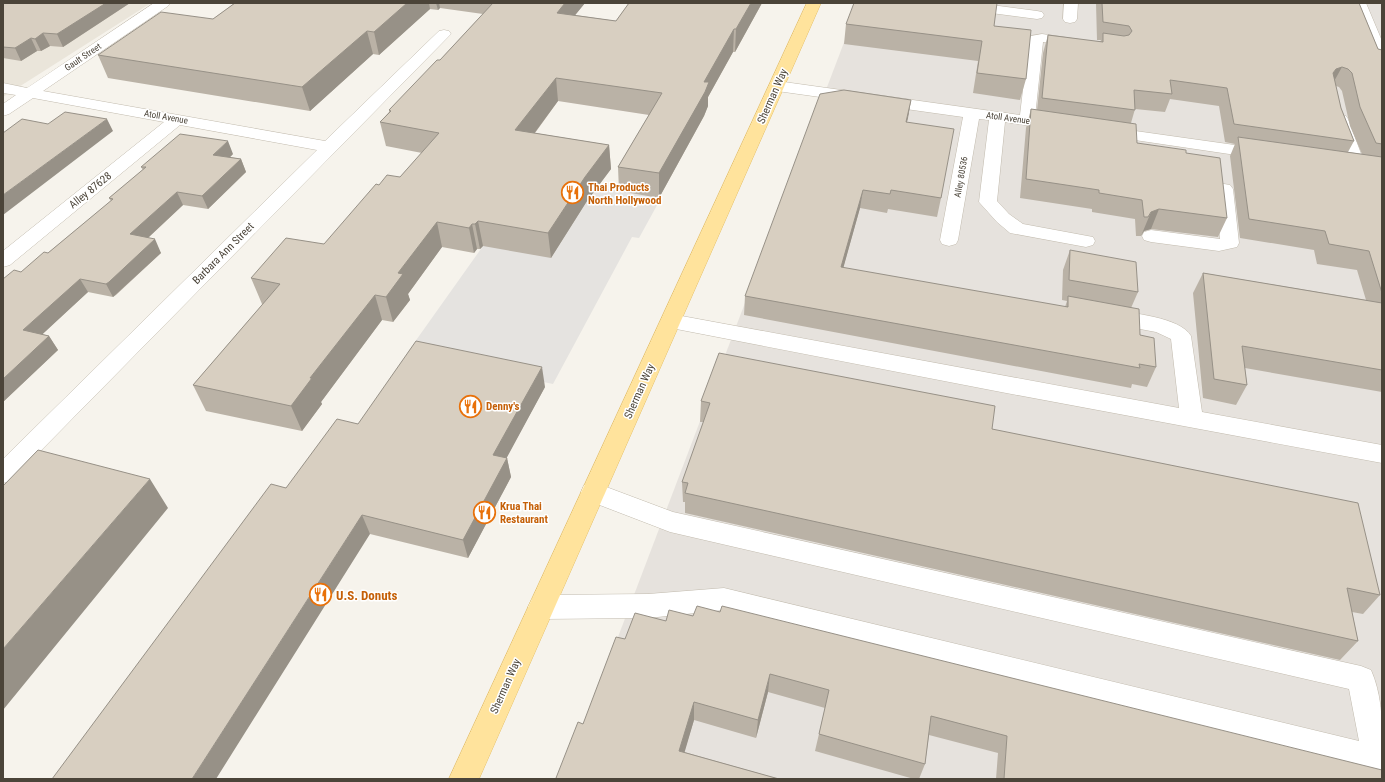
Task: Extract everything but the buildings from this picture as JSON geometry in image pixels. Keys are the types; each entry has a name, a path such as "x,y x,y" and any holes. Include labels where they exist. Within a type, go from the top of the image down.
{"main road":[{"name":"Sherman Way","path":"464,779 814,3"}],"street":[{"name":"Gault Street","path":"3,111 163,3"},
{"path":"1070,19 1071,3"},
{"path":"1359,3 1382,59"},
{"path":"955,5 1037,15"},
{"name":"Barbara Ann Street","path":"3,474 329,146 444,34"},
{"path":"1027,121 1036,39 1042,38 1088,44"},
{"name":"Atoll Avenue","path":"777,86 1081,128 1220,160 1280,156"},
{"name":"Atoll Avenue","path":"3,88 329,146"},
{"path":"1336,105 1341,126 1356,167"},
{"name":"Alley 80536","path":"949,240 972,113"},
{"path":"997,116 988,202 1003,218 1017,229 1086,240"},
{"name":"Alley 87628","path":"3,261 177,119"},
{"path":"1151,236 1218,245 1230,243 1220,160"},
{"path":"1092,313 1158,326 1178,333 1181,336 1191,419"},
{"path":"671,320 1382,454"},
{"path":"541,607 648,606 724,599 1378,760 1361,679 670,522 593,492"}],"shaded area":[{"path":"3,3 151,3 3,97"},
{"path":"859,3 1382,3 1382,779 564,779"},
{"path":"596,187 661,198 639,238 632,237 553,384 407,353 483,246"}],"place":[{"name":"Thai Products North Hollywood","path":"573,193"},
{"name":"Denny's","path":"470,406"},
{"name":"Krua Thai Restaurant","path":"484,512"},
{"name":"U.S. Donuts","path":"320,595"}]}
